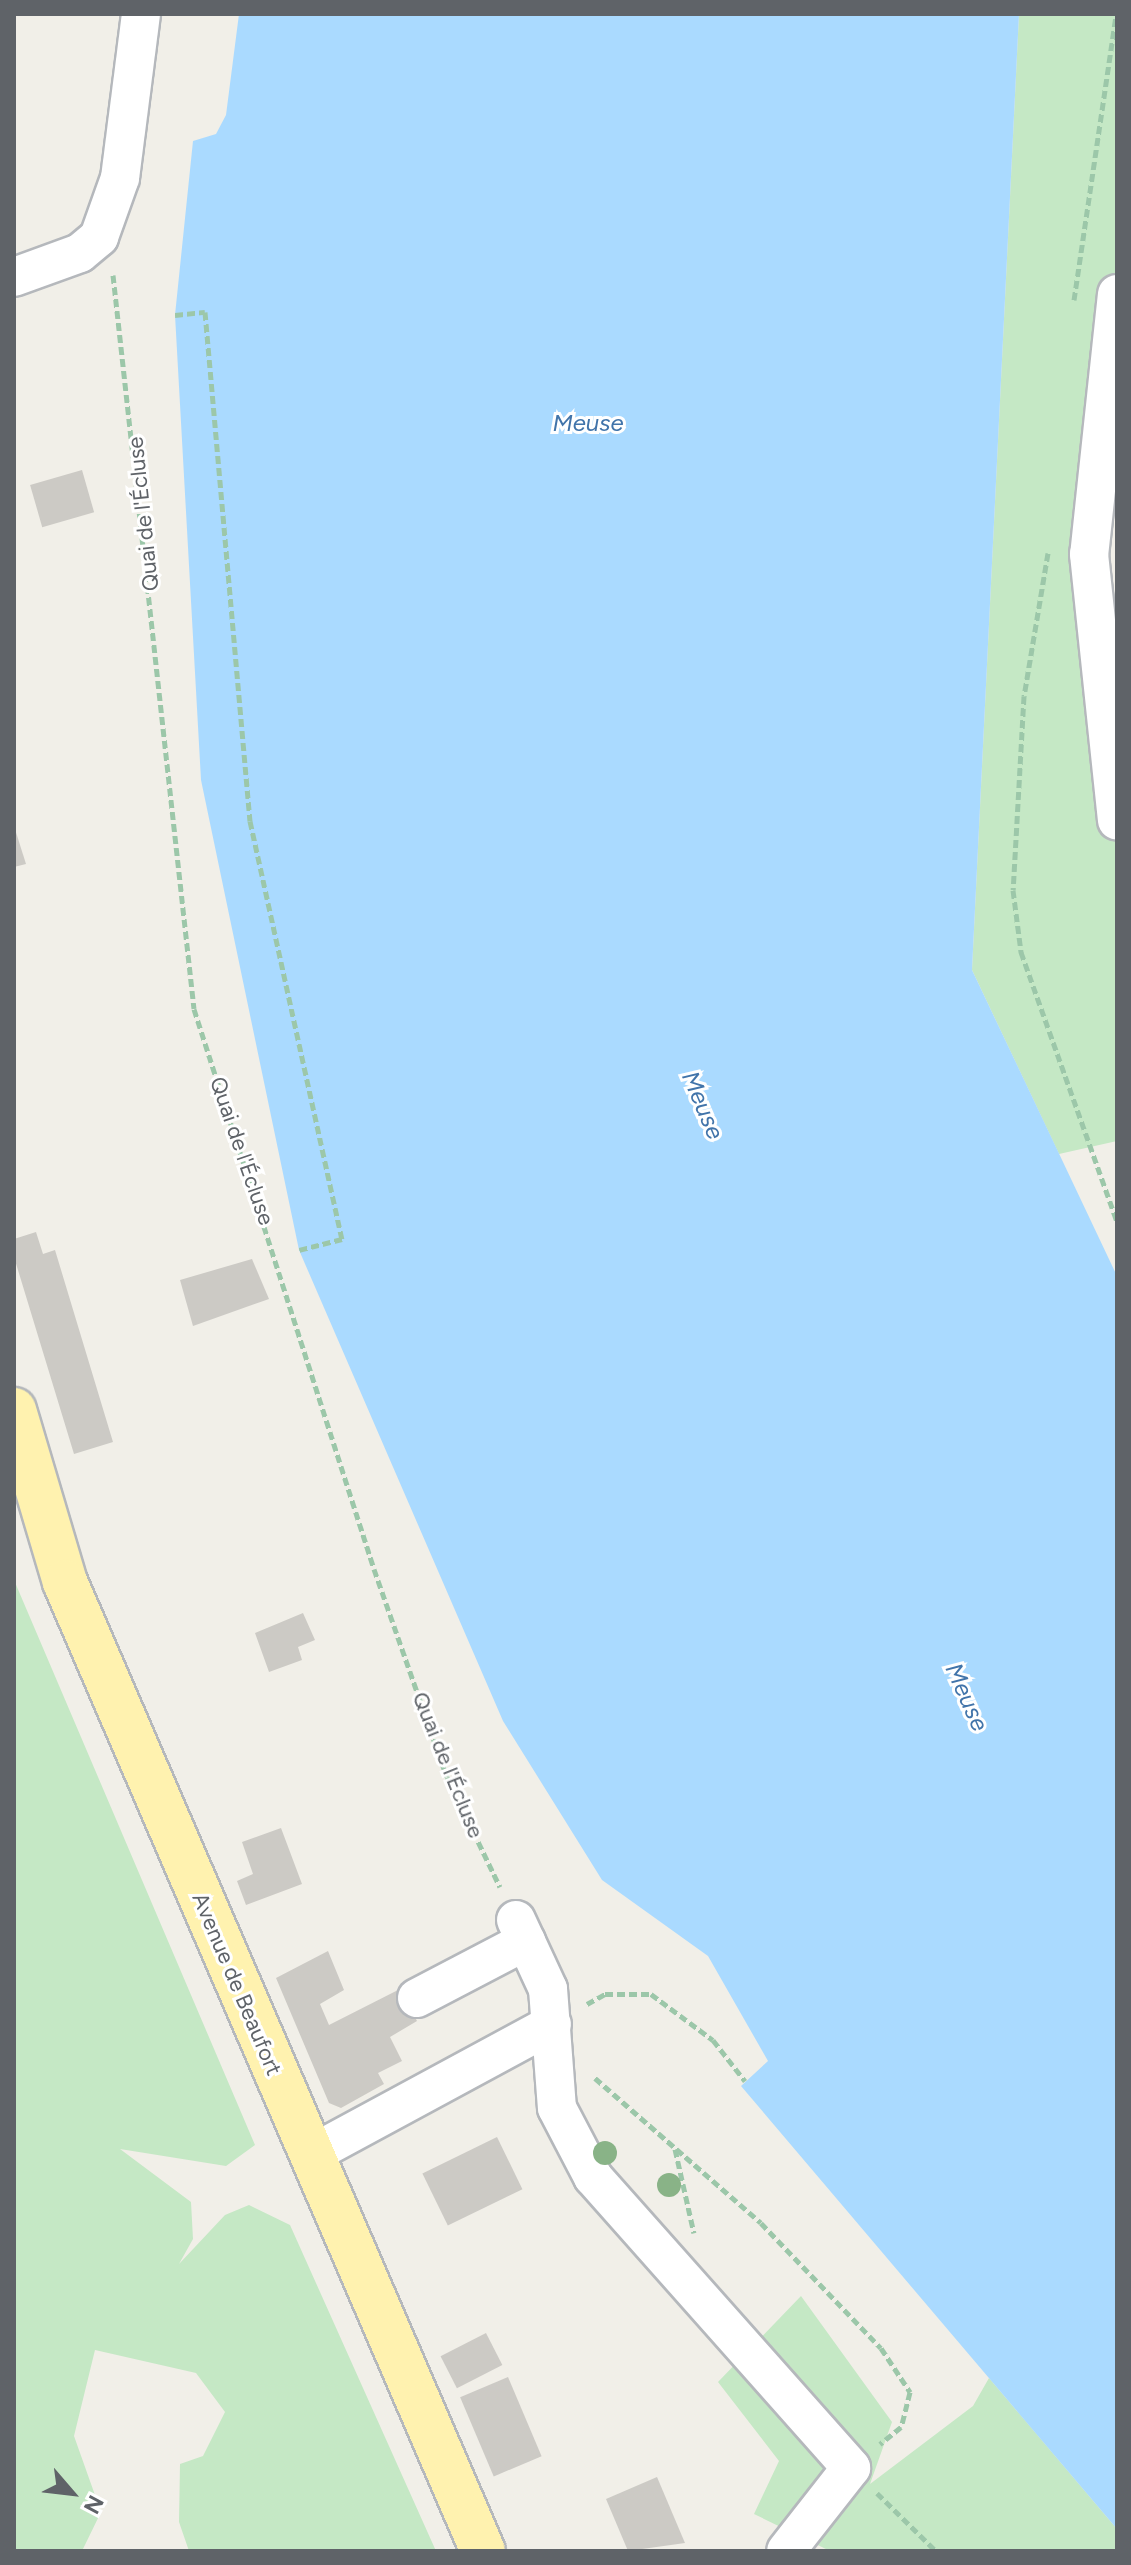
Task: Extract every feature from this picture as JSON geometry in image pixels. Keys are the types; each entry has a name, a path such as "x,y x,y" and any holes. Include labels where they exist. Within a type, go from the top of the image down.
{"main road":[{"name":"Avenue de Beaufort","path":"14,1410 65,1582 483,2551"}],"street":[{"path":"14,277 80,253 99,237 120,178 141,14"},
{"path":"1117,294 1089,554 1117,821"},
{"path":"417,1998 521,1930 548,1989 557,2108 593,2177 851,2468 786,2551"},
{"path":"310,2155 552,2024"}],"path":[{"name":"Quai de l'Écluse","path":"99,237 127,358 194,1009 447,1777 521,1930"},
{"path":"175,315 205,312 250,821 342,1239 299,1250"},
{"path":"552,2024 605,1994 651,1994 713,2040 745,2081"},
{"path":"591,2074 761,2223 881,2348 910,2392 901,2427 851,2468 936,2551"},
{"path":"675,2148 694,2230 685,2284"}],"green space":[{"path":"1019,14 1117,14 1117,294 1089,554 1117,783 1117,1141 1059,1154 972,970"},
{"path":"14,1580 255,2145 226,2166 120,2149 191,2202 193,2239 179,2264 225,2215 249,2205 290,2225 436,2551 189,2551 179,2522 180,2464 203,2456 225,2412 196,2373 95,2350 74,2436 101,2512 82,2551 14,2551"},
{"path":"801,2296 892,2422 870,2484 973,2406 989,2378 1117,2529 1117,2551 830,2551 754,2514 779,2461 718,2382"}],"water":[{"name":"Meuse","path":"239,14 1019,14 972,970 1117,1276 1117,2529 741,2086 768,2061 708,1956 602,1880 503,1721 299,1250 201,780 175,315 193,141 216,134 226,115"}],"building":[{"path":"82,470 94,512 42,527 30,485"},
{"path":"14,826 26,864 14,867"},
{"path":"36,1232 43,1254 55,1250 113,1442 74,1454 14,1257 14,1239"},
{"path":"252,1259 269,1299 193,1326 180,1280"},
{"path":"303,1613 315,1640 298,1647 302,1660 269,1672 255,1633"},
{"path":"281,1828 302,1884 246,1905 237,1881 253,1874 242,1842"},
{"path":"328,1951 344,1990 320,2004 329,2025 400,1989 417,2021 390,2037 402,2061 378,2073 384,2084 341,2108 329,2103 276,1978"},
{"path":"497,2137 522,2189 448,2226 422,2173"},
{"path":"486,2333 502,2365 457,2388 441,2356"},
{"path":"508,2377 542,2456 494,2476 460,2397"},
{"path":"657,2477 685,2543 628,2551 606,2499"}]}
